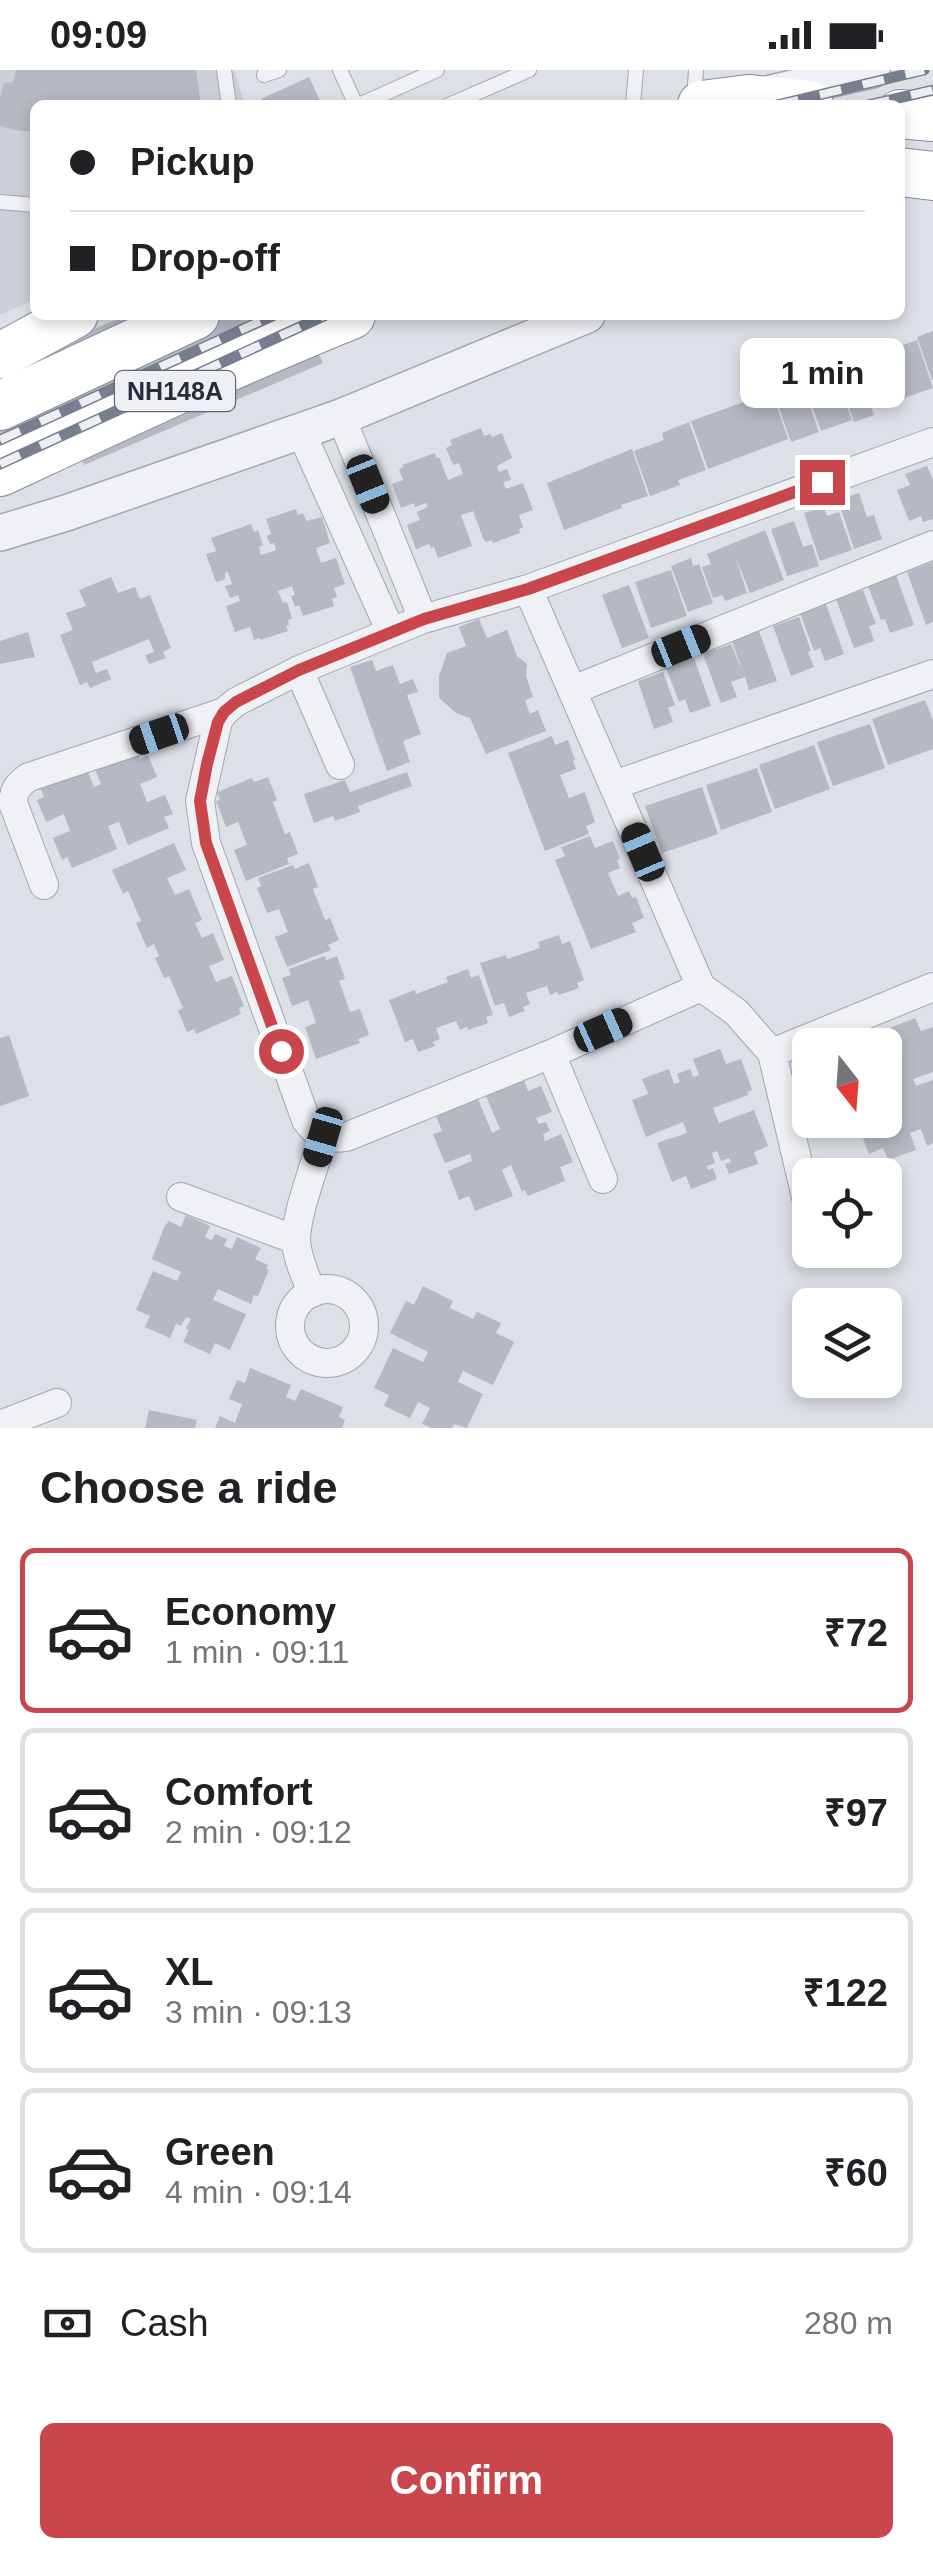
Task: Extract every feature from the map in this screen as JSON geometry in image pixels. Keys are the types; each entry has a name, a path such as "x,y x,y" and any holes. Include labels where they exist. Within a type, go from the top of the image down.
{"highway":[{"path":"745,100 771,97"},
{"path":"905,114 933,117"},
{"path":"905,173 933,176"},
{"name":"NH148A","path":"0,406 184,320"},
{"name":"NH148A","path":"0,472 339,320"}],"main road":[{"path":"0,356 66,320"}],"street":[{"path":"771,97 872,70"},
{"path":"0,533 301,432 575,320"},
{"path":"341,417 424,619"},
{"path":"301,432 391,632"},
{"path":"700,987 551,1054 346,1137 323,1137 306,1120 206,843 200,801 218,722 236,702 299,670 424,619 528,589 933,442"},
{"path":"573,690 933,545"},
{"path":"528,589 700,987 736,1012 772,1053 797,1158"},
{"path":"299,670 340,765"},
{"path":"614,785 933,674"},
{"path":"44,886 13,803 14,790 21,782 224,712"},
{"path":"772,1053 933,987"},
{"path":"551,1054 602,1179"},
{"path":"312,1292 298,1257 296,1240 323,1137"},
{"path":"182,1197 296,1240"},
{"path":"0,1426 57,1402"}],"lane":[{"path":"224,70 228,100"},
{"path":"340,70 355,100"},
{"path":"369,100 437,70"},
{"path":"461,100 530,70"},
{"path":"634,100 636,70"},
{"path":"694,100 696,70"},
{"path":"0,202 30,205"}],"shaded area":[{"path":"0,70 234,70 243,100 30,100 30,301 0,315"}],"building":[{"path":"16,70 196,70 200,100 30,100 30,132 0,126 4,83 13,82"},
{"path":"309,77 320,100 262,100"},
{"path":"115,320 356,320 312,339 323,363 84,465 74,444 0,476 0,408 49,386 36,354"},
{"path":"933,331 933,380 932,380 917,337"},
{"path":"917,340 933,388 877,407 861,360"},
{"path":"856,363 874,415 854,422 836,370"},
{"path":"834,371 852,420 821,431 803,382"},
{"path":"802,384 819,432 791,442 774,394"},
{"path":"772,392 788,439 708,469 691,421"},
{"path":"689,422 706,470 650,496 634,451 664,440 662,433"},
{"path":"481,428 484,436 502,433 512,458 497,466 499,472 507,469 511,480 503,482 506,489 523,483 533,510 519,515 523,527 520,533 493,543 483,538 473,511 461,515 472,546 438,558 429,544 416,549 407,525 420,520 417,512 428,507 426,503 415,507 414,503 401,508 392,484 403,480 399,469 435,453 448,480 463,474 459,463 453,465 446,448 452,445 450,440"},
{"path":"632,449 648,496 564,530 547,483"},
{"path":"927,466 933,480 933,519 923,522 921,516 909,521 897,490 910,485 905,474"},
{"path":"859,493 867,517 874,515 882,539 854,549 838,500"},
{"path":"824,507 827,516 839,512 852,550 820,561 804,513"},
{"path":"296,509 306,521 322,517 330,543 316,548 321,563 336,558 345,584 334,588 334,606 303,616 299,605 295,607 292,586 278,591 292,618 286,626 288,631 254,640 250,627 235,632 226,606 240,601 238,595 230,598 225,586 232,584 228,572 225,579 216,582 206,554 216,551 211,538 251,524 254,532 258,530 263,545 259,547 261,555 276,550 267,536 271,534 266,519"},
{"path":"794,521 803,547 812,544 819,566 787,576 771,529"},
{"path":"765,530 784,580 750,593 735,556 747,593 725,601 722,595 713,598 702,567 711,564 707,554"},
{"path":"691,558 693,566 699,564 713,603 688,612 671,566"},
{"path":"933,562 933,622 926,625 907,572"},
{"path":"671,570 687,616 651,628 635,582"},
{"path":"896,575 914,625 890,633 868,586"},
{"path":"111,577 118,593 135,587 140,599 150,595 171,648 163,652 166,658 149,664 145,655 154,652 149,639 92,662 96,673 107,669 111,679 90,688 87,682 80,685 60,635 73,630 66,613 86,606 79,590"},
{"path":"629,585 649,638 622,648 602,595"},
{"path":"863,590 876,624 869,626 874,641 854,648 836,599"},
{"path":"826,604 844,654 825,661 820,648 814,651 800,613"},
{"path":"799,617 814,667 791,676 773,626"},
{"path":"479,619 487,638 507,630 517,656 527,664 526,676 533,697 525,700 530,714 538,710 546,731 486,754 470,718 456,713 439,698 439,676 447,653 466,646 459,627"},
{"path":"759,631 777,681 749,690 745,677 731,682 737,697 721,703 703,654 731,644 743,673 732,641"},
{"path":"28,632 35,657 0,664 0,641"},
{"path":"694,658 711,706 690,713 685,699 679,702 666,668"},
{"path":"372,660 376,671 393,665 400,684 413,679 418,692 407,695 421,734 403,741 410,762 387,771 350,667"},
{"path":"663,672 675,705 668,708 673,722 654,729 638,681"},
{"path":"925,700 933,721 933,749 888,765 872,719"},
{"path":"870,724 885,768 833,786 817,742"},
{"path":"552,736 555,745 568,740 575,760 576,769 560,775 569,798 585,792 595,822 586,826 589,834 545,851 508,753"},
{"path":"814,745 830,789 775,809 759,765"},
{"path":"135,747 140,759 148,755 157,777 140,784 147,802 165,795 173,814 164,817 169,828 128,845 119,822 108,826 117,849 72,868 67,857 62,860 53,838 70,831 64,814 46,822 37,800 44,797 39,786 86,767 94,787 101,784 93,764"},
{"path":"757,768 772,812 721,830 706,785"},
{"path":"407,772 412,786 358,806 360,812 314,823 304,794 345,780 350,792"},
{"path":"268,777 285,834 290,832 298,854 287,858 289,864 246,881 234,850 247,845 238,822 226,827 216,801 220,800 217,792 252,778 254,782"},
{"path":"702,787 718,834 662,853 645,806"},
{"path":"590,836 595,848 613,841 620,868 608,873 618,896 629,891 632,898 636,897 644,918 632,923 636,932 591,949 555,860 565,856 561,847"},
{"path":"174,843 186,870 167,878 175,895 189,889 202,920 195,923 202,938 213,933 224,960 209,966 216,982 232,976 244,1006 239,1008 241,1014 196,1034 194,1029 187,1032 178,1011 183,1008 169,976 164,978 154,944 147,948 128,891 123,894 112,870"},
{"path":"309,863 318,887 313,889 325,920 330,918 339,940 328,945 331,950 287,967 275,937 288,932 279,909 267,913 257,888 261,886 258,878"},
{"path":"559,935 562,944 570,941 584,980 577,983 579,988 559,995 550,995 547,986 526,993 530,1004 523,1007 525,1011 509,1017 504,1003 495,1006 480,963 540,948 538,942"},
{"path":"325,956 326,960 337,956 345,979 339,981 350,1012 360,1009 369,1035 358,1039 360,1043 316,1059 305,1027 316,1023 308,1000 292,1006 282,978 291,975 289,969"},
{"path":"468,969 471,978 479,975 493,1015 486,1017 488,1023 468,1030 460,1030 456,1021 436,1028 440,1039 433,1042 435,1046 418,1052 413,1039 405,1042 389,1000 448,982 446,977"},
{"path":"915,1018 921,1031 933,1027 933,1072 913,1079 916,1086 933,1080 933,1143 927,1146 921,1129 910,1133 916,1150 894,1158 887,1158 883,1148 869,1154 863,1138 902,1138 902,1028 890,1028"},
{"path":"9,1035 29,1096 0,1106 0,1038"},
{"path":"720,1049 726,1064 741,1059 752,1090 713,1108 719,1123 754,1110 768,1146 754,1152 758,1164 729,1174 725,1164 731,1162 729,1158 721,1161 717,1151 712,1153 715,1163 707,1166 708,1170 713,1168 717,1179 691,1189 686,1176 672,1182 657,1143 687,1133 683,1122 646,1137 632,1100 648,1094 642,1079 669,1069 674,1084 680,1082 677,1074 690,1069 693,1077 699,1075 693,1059"},
{"path":"524,1080 528,1091 541,1086 552,1112 536,1118 539,1124 546,1122 550,1131 543,1134 545,1141 561,1134 573,1162 560,1167 565,1181 528,1196 525,1190 522,1192 511,1165 502,1170 513,1196 475,1211 469,1196 459,1200 448,1171 472,1161 470,1154 445,1163 433,1134 442,1131 436,1116 478,1099 492,1133 500,1129 486,1096"},
{"path":"186,1215 210,1226 205,1237 212,1240 215,1234 227,1239 224,1246 232,1249 237,1237 261,1248 255,1259 268,1265 258,1296 254,1295 251,1304 218,1289 213,1300 246,1314 230,1350 215,1343 210,1354 183,1342 191,1319 186,1317 181,1326 176,1324 170,1338 145,1327 150,1316 136,1310 153,1271 177,1281 181,1272 152,1259 164,1227 169,1221 181,1227"},
{"path":"423,1286 453,1301 450,1308 473,1319 477,1312 501,1323 496,1333 514,1342 493,1385 463,1371 458,1382 483,1394 467,1428 454,1424 452,1428 431,1428 422,1424 430,1408 418,1402 410,1418 384,1406 389,1395 374,1388 393,1348 423,1362 428,1352 390,1333 406,1301 414,1305"},
{"path":"250,1368 291,1385 286,1397 295,1401 301,1389 343,1407 339,1417 345,1420 342,1428 215,1428 220,1416 235,1423 242,1404 229,1399 237,1380 245,1383"},
{"path":"149,1410 197,1420 195,1428 145,1428"}],"railway":[{"path":"798,100 924,70"},
{"path":"890,100 933,90"},
{"path":"0,440 263,320"},
{"path":"0,464 315,320"}],"route":[{"path":"281,1051 206,843 202,822 203,784 224,712 299,670 424,619 528,589 822,482"}]}
